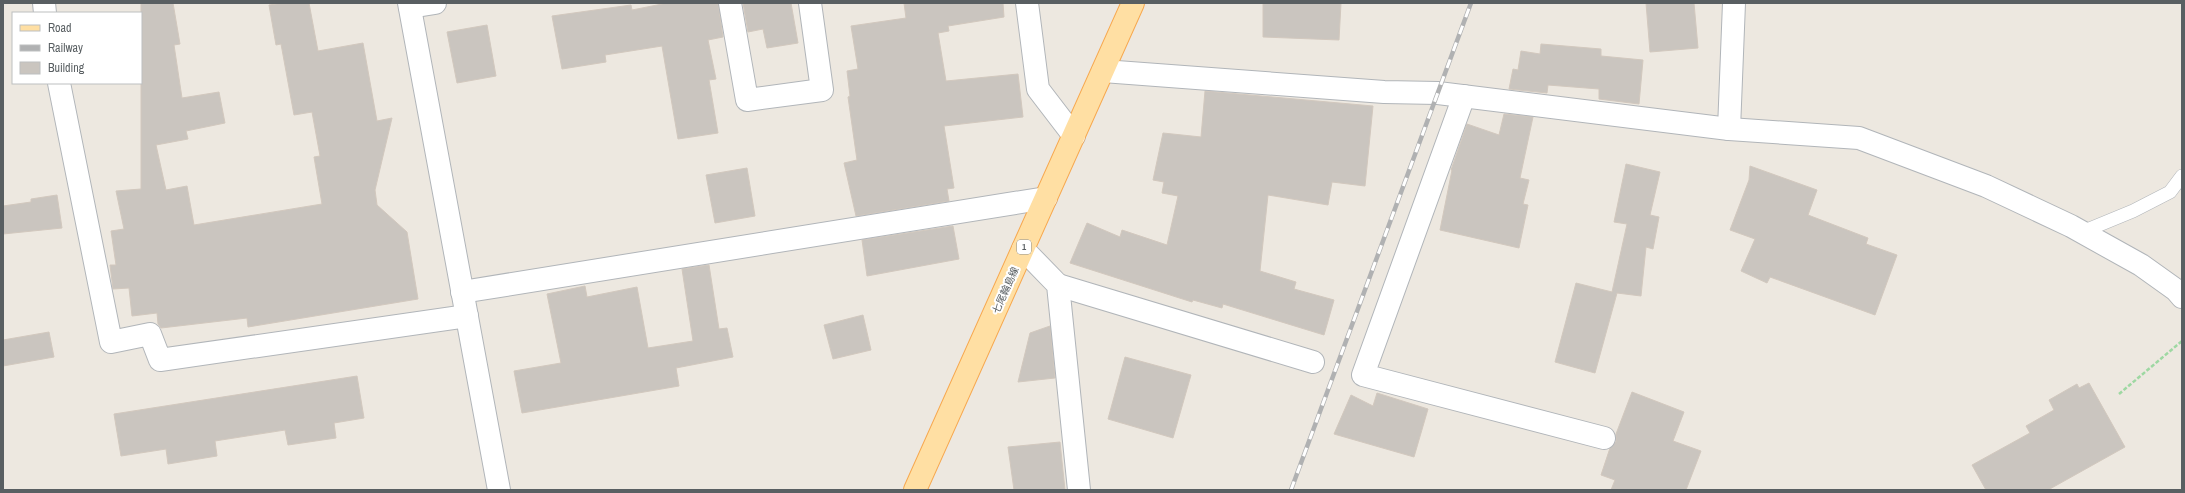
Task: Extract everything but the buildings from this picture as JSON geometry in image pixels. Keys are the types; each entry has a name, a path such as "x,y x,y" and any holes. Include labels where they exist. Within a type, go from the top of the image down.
{"main road":[{"name":"七尾輪島線","path":"915,490 1133,3"}],"street":[{"path":"435,3 409,5 499,490"},
{"path":"730,3 747,100 822,90 810,3"},
{"path":"1027,3 1038,89 1074,136"},
{"path":"1729,129 1734,3"},
{"path":"1103,71 1464,96 1729,129 1859,138 1986,186 2082,232 2141,265 2176,290 2182,297"},
{"path":"59,84 111,342 150,334 160,360 467,316"},
{"path":"1464,96 1363,375 1604,438"},
{"path":"462,292 1046,198"},
{"path":"1023,249 1058,285 1313,362"},
{"path":"1058,285 1079,490"}],"lane":[{"path":"2082,232 2133,211 2170,192 2182,176"}],"path":[{"path":"2119,394 2182,341"}],"railway":[{"path":"1291,490 1471,3"}]}
